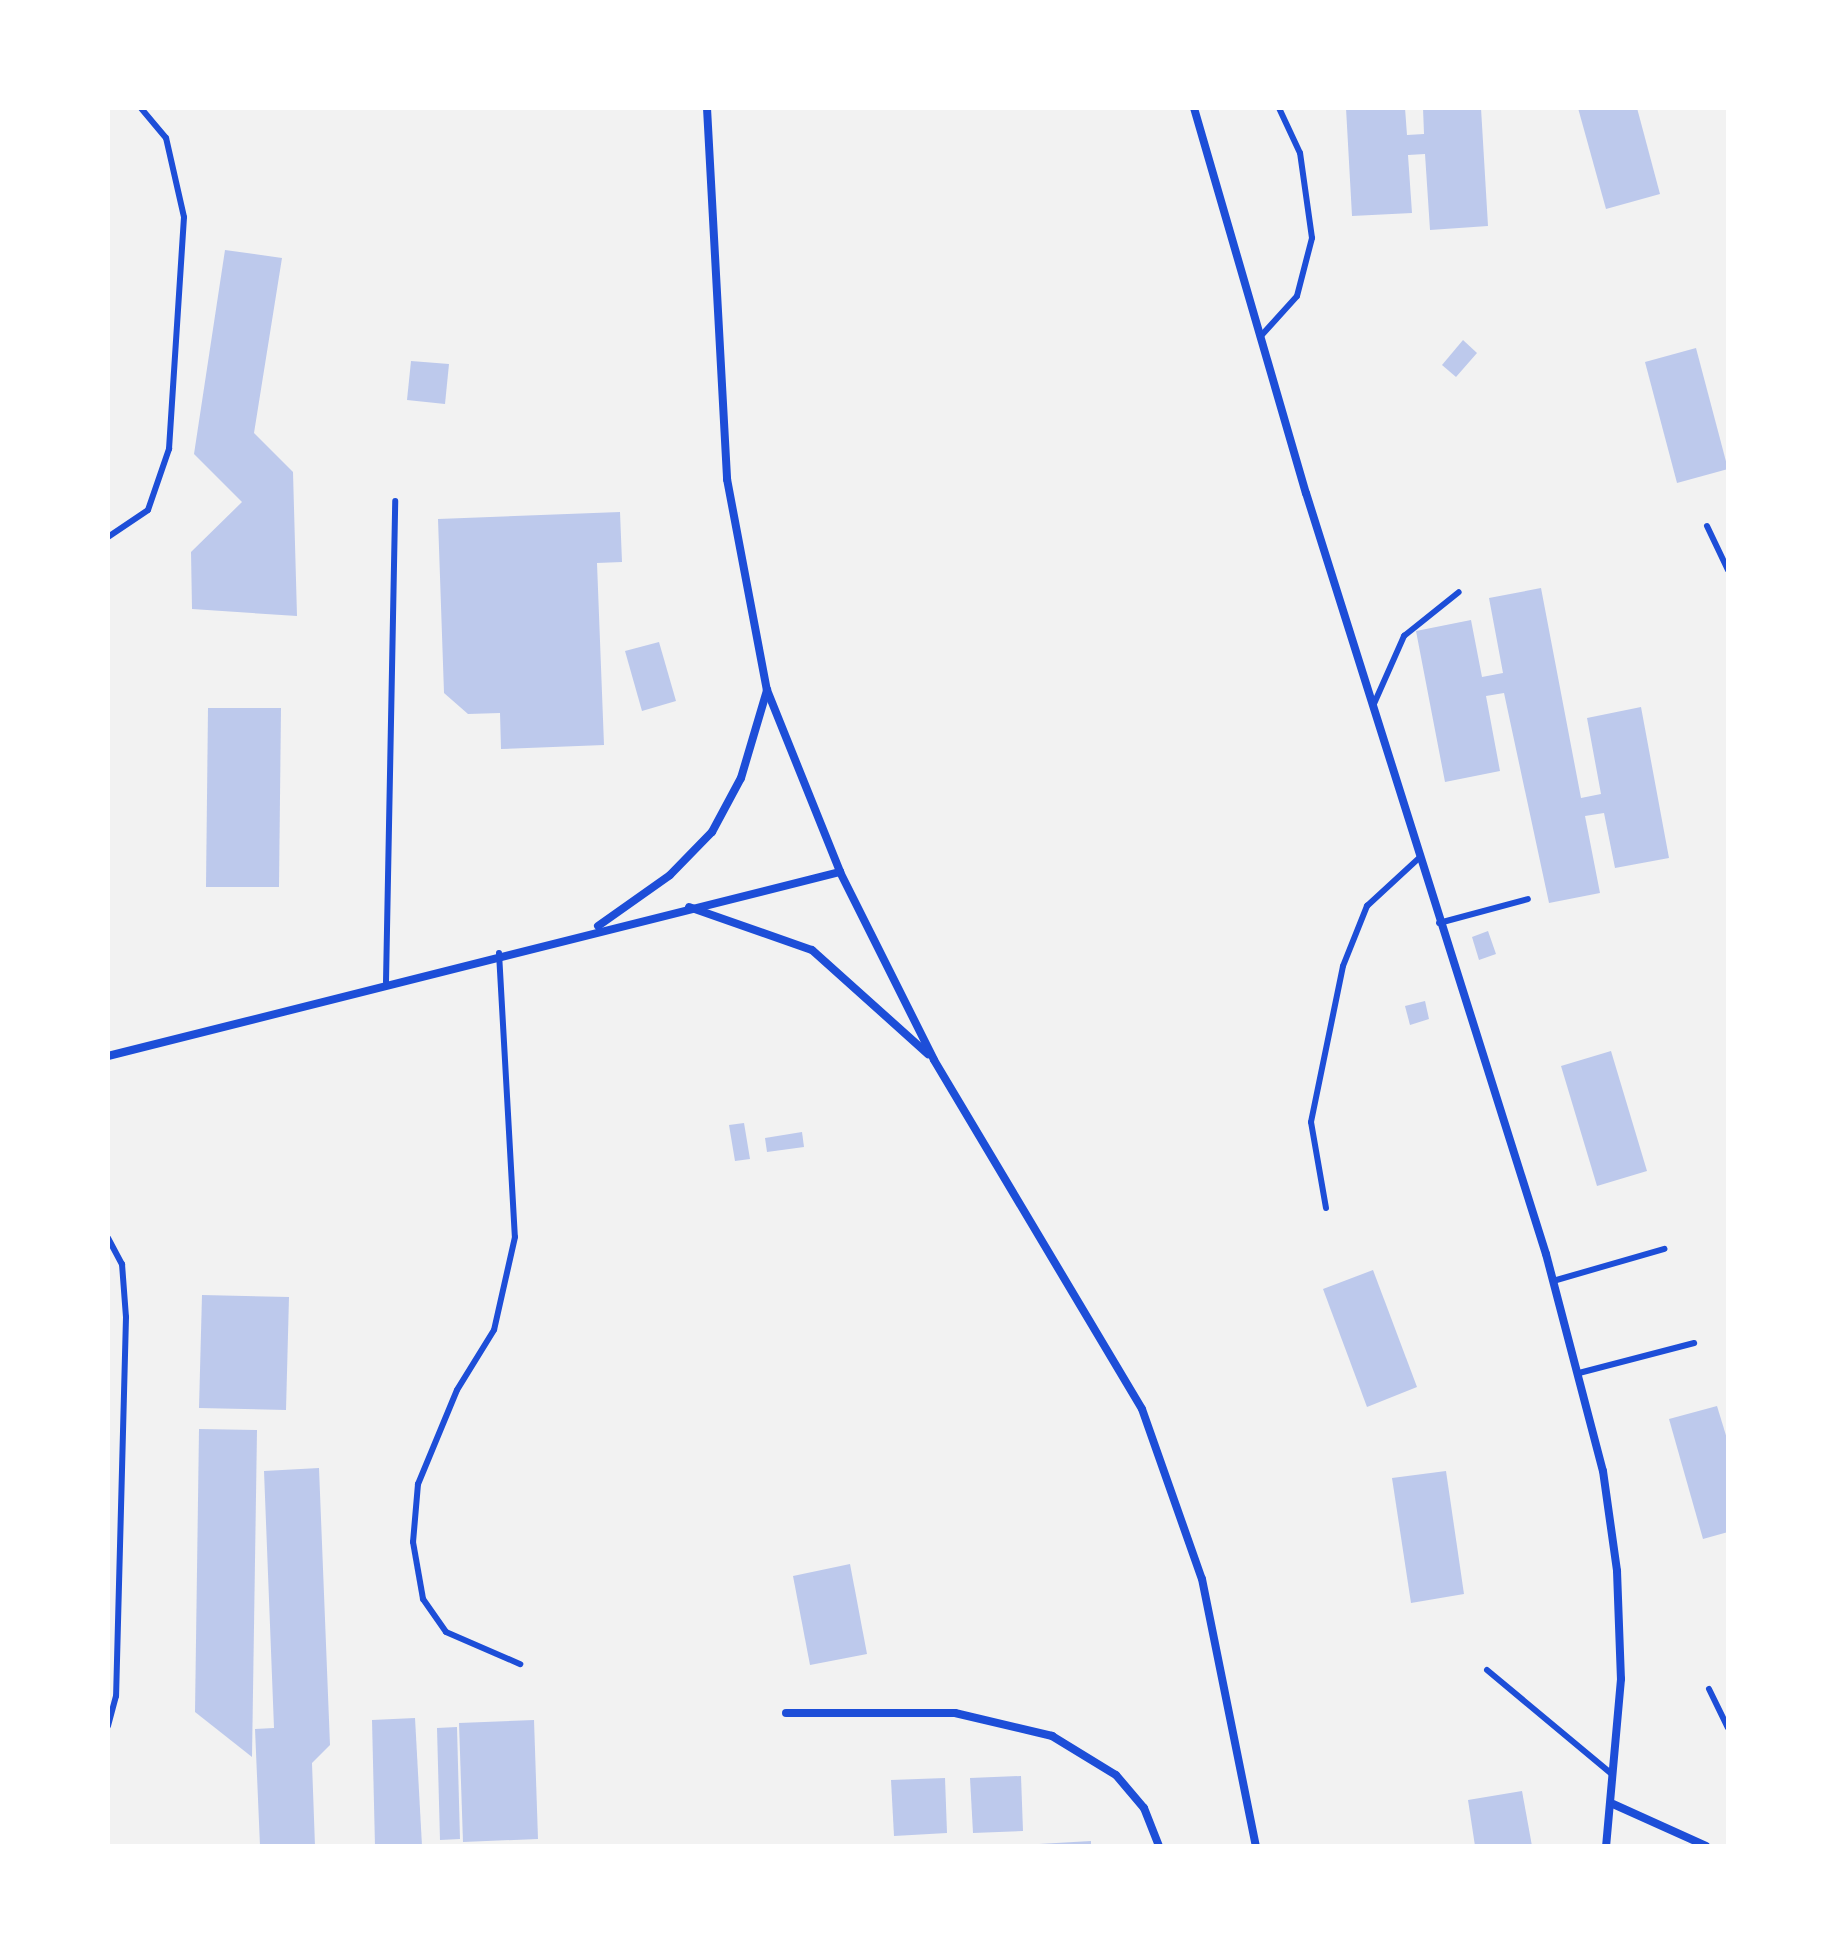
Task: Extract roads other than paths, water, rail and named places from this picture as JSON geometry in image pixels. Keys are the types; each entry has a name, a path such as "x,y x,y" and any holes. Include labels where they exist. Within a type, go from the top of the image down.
{"street":[{"path":"707,108 727,479 767,690 840,872 934,1060 1142,1409 1202,1579 1256,1846"},
{"path":"1194,108 1372,709 1553,1281 1579,1373 1617,1571 1615,1776 1606,1846"},
{"path":"595,929 670,875 712,832 741,778 767,690"},
{"path":"108,1056 685,906 840,872"},
{"path":"685,906 812,950 934,1060"},
{"path":"786,1713 955,1713 1052,1736 1116,1775 1144,1808 1159,1846"},
{"path":"1613,1804 1706,1846"}],"lane":[{"path":"108,537 148,510 169,449 184,217 166,138 141,108"},
{"path":"1260,337 1297,296 1312,238 1300,153 1279,108"},
{"path":"386,982 395,501"},
{"path":"1707,526 1728,570"},
{"path":"1372,709 1404,636 1459,592"},
{"path":"1326,1208 1311,1122 1343,966 1367,906 1419,858"},
{"path":"1439,923 1528,899"},
{"path":"499,953 515,1237 494,1330 457,1390 418,1484 413,1542 423,1599 446,1632 520,1664"},
{"path":"108,1238 122,1264 126,1317 116,1696 108,1726"},
{"path":"1553,1281 1664,1249"},
{"path":"1579,1373 1694,1343"},
{"path":"1487,1670 1615,1776"},
{"path":"1709,1689 1728,1728"}]}
